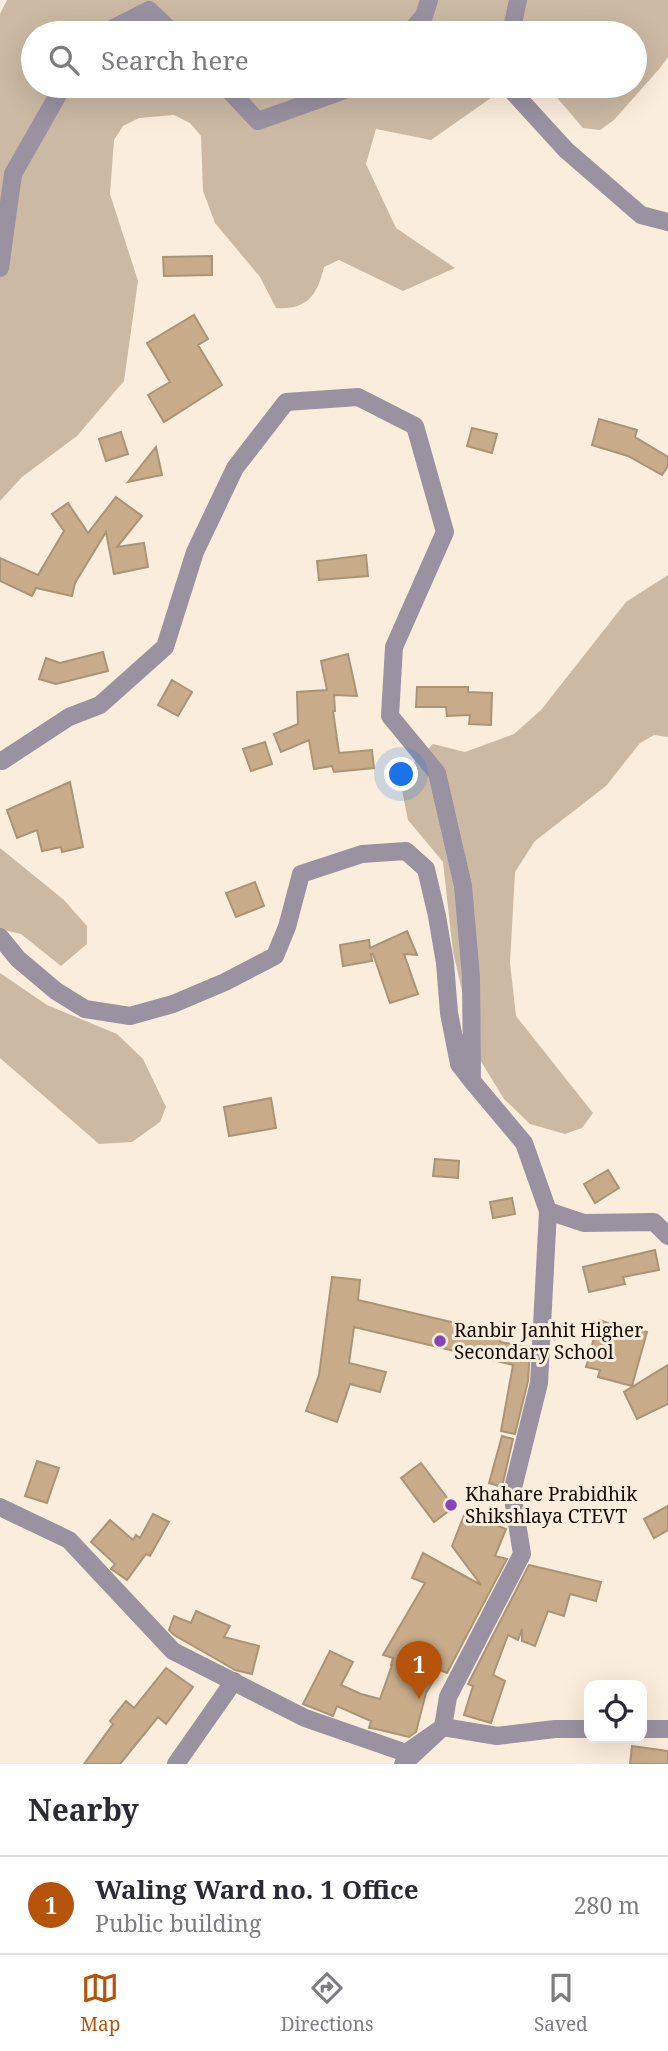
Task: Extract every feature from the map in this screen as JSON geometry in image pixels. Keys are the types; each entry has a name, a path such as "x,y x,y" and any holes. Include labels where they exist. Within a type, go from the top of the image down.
{"street":[{"path":"420,21 429,0"},
{"path":"514,21 518,0"},
{"path":"127,21 149,10 160,21"},
{"path":"0,268 13,174 56,98"},
{"path":"236,98 258,121 322,98"},
{"path":"518,98 566,150 641,215 668,222"},
{"path":"0,760 69,717 100,705 165,647 195,552 235,468 286,402 358,397 415,426 445,532 394,647 390,716 437,773 460,873 471,977 472,1081"},
{"path":"0,937 18,959 56,991 85,1009 130,1016 215,986 275,956 301,874 362,854 406,851 426,869 443,951 449,1013 459,1064 524,1143 548,1211 539,1384 512,1492 522,1554 448,1697 443,1727 403,1764"},
{"path":"548,1211 584,1223 654,1222 668,1236"},
{"path":"0,1507 69,1540 173,1651 305,1718 406,1753 443,1727 497,1736 555,1729 584,1729"},
{"path":"176,1764 234,1681"},
{"path":"647,1729 668,1729"}],"shaded area":[{"path":"7,0 668,0 668,57 647,83 647,21 21,21 21,98 491,98 431,140 376,129 366,164 396,228 455,268 403,291 339,260 324,267 318,286 309,299 296,307 287,308 276,308 260,277 215,223 203,191 201,136 190,123 174,115 139,118 123,126 114,140 110,194 138,281 124,381 77,436 22,477 0,501 0,14"},
{"path":"557,98 633,98 614,120 600,130 583,128"},
{"path":"668,575 668,737 654,735 640,743 606,786 535,841 515,872 510,963 516,1016 593,1113 582,1128 565,1134 530,1124 504,1099 477,1055 453,952 443,862 408,820 401,785 408,768 433,744 465,752 514,734 541,710 626,602"},
{"path":"0,848 64,900 87,926 87,944 61,966 21,934 0,929"},
{"path":"0,973 47,1005 117,1034 143,1059 166,1107 160,1122 132,1142 99,1144 0,1058"}],"building":[{"path":"212,256 212,275 164,276 163,257"},
{"path":"194,315 208,339 198,345 222,385 164,422 148,395 170,382 147,343"},
{"path":"599,419 637,430 635,437 668,457 668,466 662,475 628,456 592,445"},
{"path":"472,428 497,434 492,453 467,446"},
{"path":"121,432 128,454 106,461 99,439"},
{"path":"156,447 162,475 128,482"},
{"path":"116,497 142,516 117,547 144,543 148,567 114,574 106,532 75,583 72,596 36,588 32,596 0,581 0,558 38,575 64,531 52,514 68,503 88,533"},
{"path":"366,555 368,576 319,580 317,561"},
{"path":"103,652 108,671 56,684 39,679 46,658 60,663"},
{"path":"348,654 357,696 334,695 333,711 339,753 372,750 374,768 334,772 332,766 314,769 309,740 281,752 274,734 298,724 297,692 327,690 321,661"},
{"path":"172,680 192,692 178,716 158,705"},
{"path":"417,687 468,687 468,692 492,693 491,725 469,724 470,715 447,716 446,707 416,707"},
{"path":"265,742 272,764 251,771 243,749"},
{"path":"70,782 83,847 62,852 61,847 42,851 37,830 17,838 7,810"},
{"path":"255,882 264,906 236,917 226,893"},
{"path":"407,931 417,955 404,954 418,994 390,1003 373,954 372,961 343,966 340,945 369,940 370,948"},
{"path":"271,1098 276,1128 229,1136 224,1107"},
{"path":"435,1159 459,1161 458,1178 433,1176"},
{"path":"608,1170 619,1188 595,1203 584,1184"},
{"path":"512,1198 515,1214 493,1218 490,1202"},
{"path":"655,1250 659,1270 623,1277 625,1284 589,1292 583,1267"},
{"path":"332,1277 360,1280 358,1300 502,1334 500,1342 530,1347 528,1381 515,1434 501,1431 513,1365 354,1327 349,1363 386,1372 380,1392 350,1384 337,1422 306,1411 319,1375"},
{"path":"599,1320 647,1332 632,1386 598,1377 600,1370 586,1367"},
{"path":"668,1365 668,1404 637,1419 624,1392"},
{"path":"502,1436 513,1439 502,1487 489,1483"},
{"path":"37,1461 59,1468 47,1503 25,1496"},
{"path":"421,1463 454,1507 434,1522 401,1478"},
{"path":"668,1506 668,1530 654,1538 644,1519"},
{"path":"465,1513 506,1529 495,1556 507,1559 447,1673 440,1670 426,1693 416,1732 409,1737 369,1728 371,1721 337,1706 333,1716 303,1704 330,1651 353,1662 341,1685 380,1699 393,1658 383,1655 425,1583 412,1578 423,1553 481,1585 452,1546"},
{"path":"153,1514 169,1522 150,1556 146,1554 127,1580 111,1569 115,1564 91,1542 110,1520 133,1540 136,1535 140,1538"},
{"path":"529,1565 601,1582 596,1601 570,1594 564,1616 548,1611 535,1646 522,1641 522,1629 518,1640 508,1635 493,1675 505,1681 491,1723 464,1715 473,1686 468,1684"},
{"path":"196,1611 230,1626 224,1637 259,1646 252,1674 235,1670 169,1630 174,1616 191,1623"},
{"path":"166,1668 193,1687 166,1724 158,1717 120,1764 84,1764 113,1724 110,1721 126,1701 134,1708"},
{"path":"632,1746 668,1751 668,1764 630,1764"}],"place":[{"name":"Ranbir Janhit Higher Secondary School","path":"440,1341"},
{"name":"Khahare Prabidhik Shikshlaya CTEVT","path":"451,1505"},
{"name":"Waling Ward no. 1 Office","path":"419,1699"}]}
